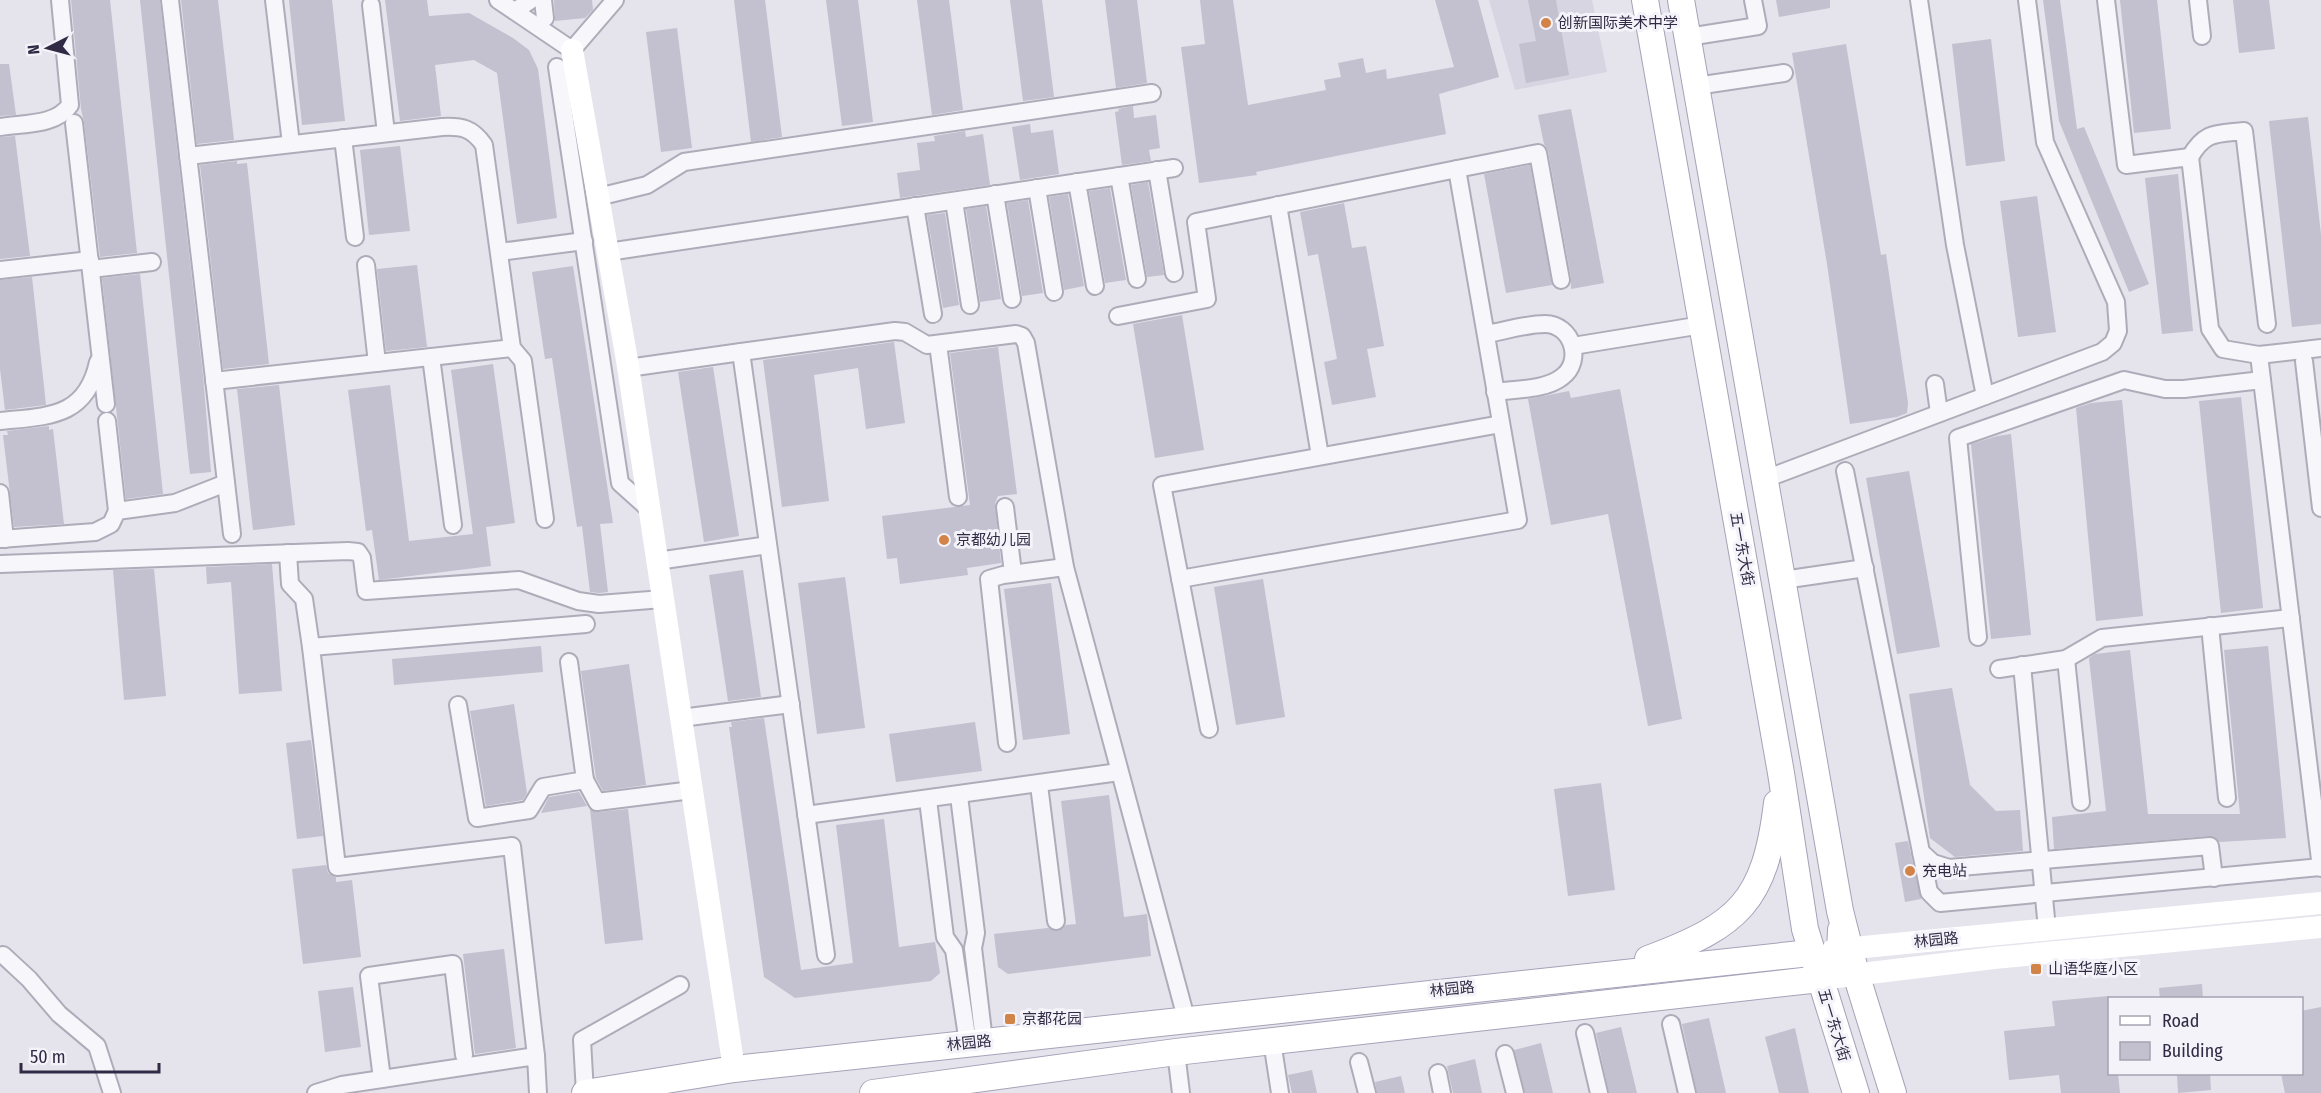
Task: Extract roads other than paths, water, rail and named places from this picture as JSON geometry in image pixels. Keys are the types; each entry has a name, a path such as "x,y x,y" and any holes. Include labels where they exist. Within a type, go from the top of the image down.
{"main road":[{"name":"五一东大街","path":"1645,0 1781,773 1810,952 1856,1093"},
{"path":"1681,0 1845,949 1856,974 1893,1093"},
{"path":"1613,972 1691,943 1732,918 1756,888 1772,847 1781,773"},
{"path":"1820,979 1845,949"},
{"name":"林园路","path":"585,1093 735,1069 1186,1018 1810,952"},
{"name":"林园路","path":"873,1093 985,1086 1176,1052 1820,979"}],"street":[{"path":"0,127 52,119 64,114 70,105 60,0"},
{"path":"170,0 232,534"},
{"path":"274,0 291,144"},
{"path":"498,0 572,50 628,368 735,1069"},
{"path":"515,11 531,0"},
{"path":"543,0 545,18"},
{"path":"572,50 615,0"},
{"path":"1688,36 1758,26 1754,0"},
{"path":"1918,0 1955,245 1985,396"},
{"path":"1765,479 2102,352 2113,343 2118,331 2116,302 2046,142 2027,0"},
{"path":"2106,0 2126,165 2190,157"},
{"path":"2198,0 2202,36"},
{"path":"371,5 386,133"},
{"path":"557,67 620,483 650,510"},
{"path":"1696,86 1784,73"},
{"path":"598,197 647,185 684,162 1152,93"},
{"path":"74,123 106,404"},
{"path":"188,156 457,126 476,134 484,145 512,348 523,361 545,519"},
{"path":"2267,324 2244,131 2211,135 2197,145 2190,157 2210,329 2223,349 2259,355 2321,348"},
{"path":"343,138 355,237"},
{"path":"1118,316 1208,299 1196,222 1538,153 1561,280"},
{"path":"608,252 1165,169 1174,273"},
{"path":"1180,579 1518,519 1457,169"},
{"path":"1119,176 1137,279"},
{"path":"1077,182 1095,285"},
{"path":"1037,188 1054,292"},
{"path":"995,194 1012,299"},
{"path":"954,201 970,305"},
{"path":"1278,205 1320,456"},
{"path":"915,206 933,314"},
{"path":"500,252 584,241"},
{"path":"0,270 152,262"},
{"path":"366,265 377,363"},
{"path":"1486,334 1545,324 1563,330 1573,346 1572,364 1561,379 1548,384 1496,392"},
{"path":"1573,346 1702,325"},
{"path":"628,368 895,331 905,332 922,343 938,344 1008,333 1022,336 1026,343 1065,567 1186,1018"},
{"path":"938,344 958,497"},
{"path":"214,381 512,348"},
{"path":"741,352 826,955"},
{"path":"0,422 53,416 67,410 80,401 90,387 100,354"},
{"path":"1845,471 1929,892 1940,903 2321,868 2259,355"},
{"path":"431,357 453,525"},
{"path":"2304,361 2321,508"},
{"path":"1978,637 1958,438 2124,380 2165,389 2184,389 2262,380"},
{"path":"1935,384 1939,413"},
{"path":"0,493 3,539 95,532 111,524 117,511 107,421"},
{"path":"1209,729 1162,485 1501,424"},
{"path":"117,511 175,503 226,483"},
{"path":"1005,507 1013,573"},
{"path":"657,561 768,545"},
{"path":"0,564 358,552 362,558 366,591 519,580 578,601 599,604 663,599"},
{"path":"288,553 290,584 304,598 337,867 512,846 536,1056 538,1093"},
{"path":"1007,743 989,579 1013,573 1065,567"},
{"path":"1783,580 1864,568"},
{"path":"1999,669 2066,659 2102,638 2291,618"},
{"path":"311,647 586,624"},
{"path":"2210,626 2227,798"},
{"path":"2066,659 2081,802"},
{"path":"569,662 585,780 597,802 692,790"},
{"path":"2022,665 2047,929"},
{"path":"681,718 790,704"},
{"path":"458,705 477,818 529,810 543,787 585,780"},
{"path":"806,815 959,796 1119,772"},
{"path":"1039,785 1056,921"},
{"path":"959,796 976,933 972,948 976,1042"},
{"path":"928,800 945,937 954,950 976,1042"},
{"path":"1921,852 1932,863 1948,868 2211,846 2214,878"},
{"name":"林园路","path":"1810,952 2321,903"},
{"name":"林园路","path":"1820,979 2321,927"},
{"path":"3,955 29,979 59,1014 97,1046 112,1093"},
{"path":"382,1079 369,976 453,964 464,1055"},
{"path":"585,1093 582,1040 680,985"},
{"path":"1671,1024 1687,1093"},
{"path":"1585,1034 1599,1093"},
{"path":"1272,1041 1280,1093"},
{"path":"1176,1052 1181,1093"},
{"path":"1505,1054 1515,1093"},
{"path":"316,1093 342,1085 536,1056"},
{"path":"1359,1062 1367,1093"},
{"path":"1438,1073 1442,1093"}],"place":[{"name":"创新国际美术中学","path":"1546,23"},
{"name":"京都幼儿园","path":"944,540"},
{"name":"充电站","path":"1910,871"},
{"name":"山语华庭小区","path":"2036,969"},
{"name":"京都花园","path":"1010,1019"}]}
